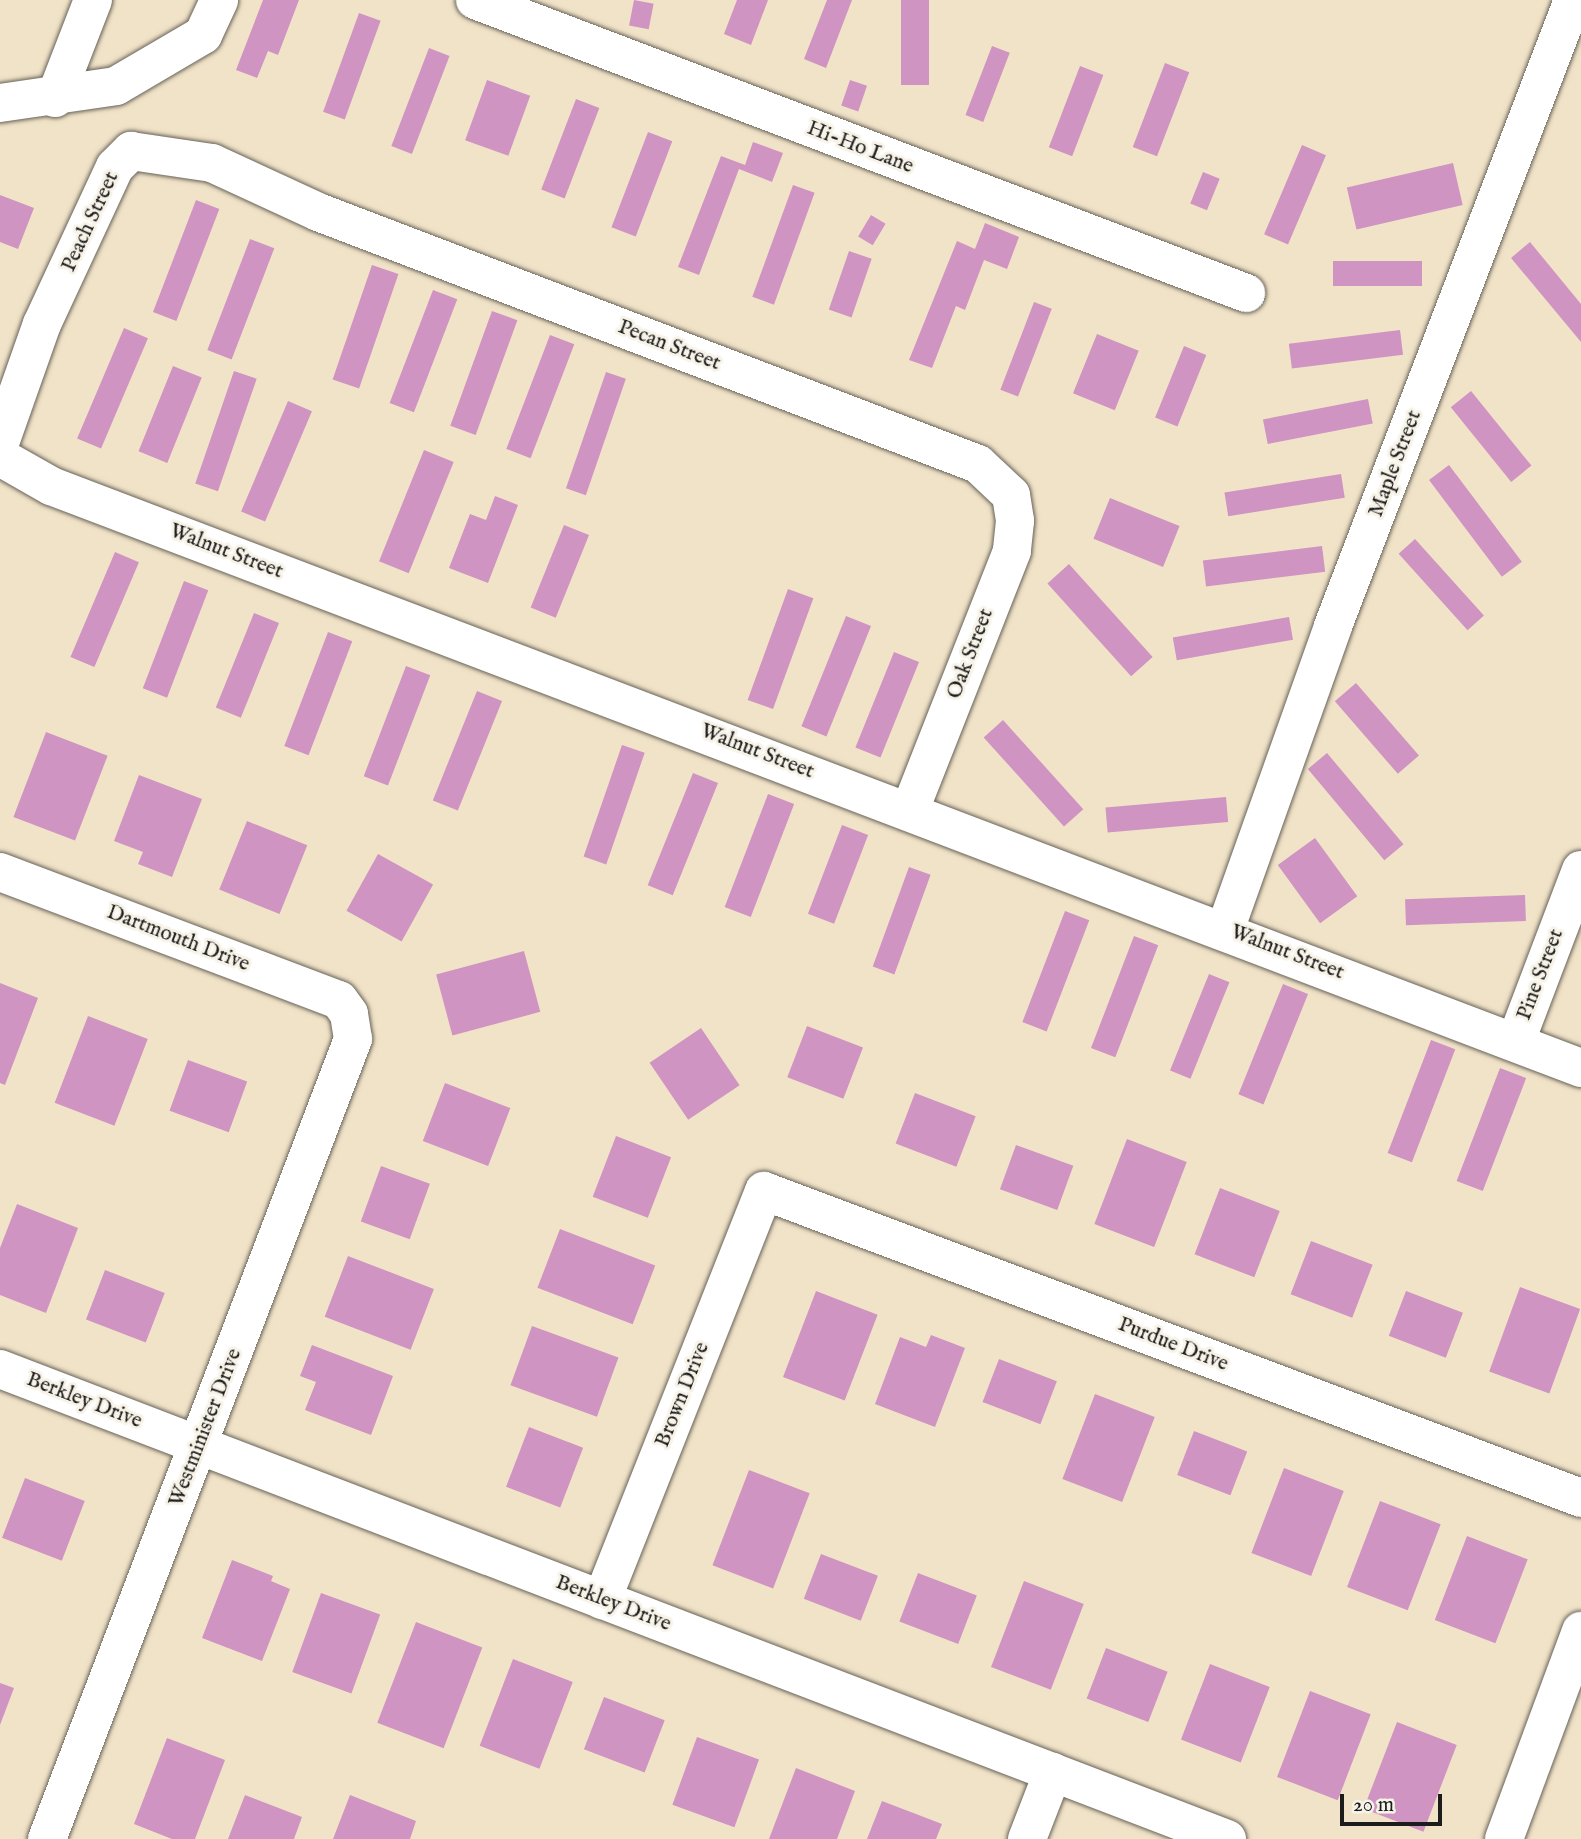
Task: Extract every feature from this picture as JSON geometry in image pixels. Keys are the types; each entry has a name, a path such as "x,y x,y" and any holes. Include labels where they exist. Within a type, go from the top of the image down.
{"street":[{"path":"55,98 93,0"},
{"path":"0,103 55,98 116,86 166,60 203,35 219,0"},
{"name":"Hi-Ho Lane","path":"475,0 1246,293"},
{"name":"Maple Street","path":"1225,930 1333,626 1573,0"},
{"name":"Peach Street","path":"0,443 42,324 115,167 131,151 212,163 318,212"},
{"name":"Pecan Street","path":"318,212 978,464 1011,495"},
{"name":"Walnut Street","path":"0,457 51,486 910,810 1581,1068"},
{"name":"Oak Street","path":"910,810 1012,551 1015,521 1011,495"},
{"name":"Pine Street","path":"1516,1041 1581,870"},
{"name":"Dartmouth Drive","path":"0,872 338,1000 349,1014"},
{"name":"Westminister Drive","path":"47,1839 200,1446 353,1038 349,1014"},
{"name":"Purdue Drive","path":"764,1191 1581,1499"},
{"name":"Brown Drive","path":"602,1600 764,1191"},
{"name":"Berkley Drive","path":"0,1369 1227,1839"},
{"path":"1504,1839 1581,1631"},
{"path":"1027,1839 1052,1772"}],"building":[{"path":"263,0 299,0 278,55 268,51 257,78 236,70"},
{"path":"634,0 654,4 649,29 629,26"},
{"path":"737,0 768,0 751,45 724,34"},
{"path":"827,0 852,0 826,68 804,59"},
{"path":"901,0 929,0 929,85 901,85"},
{"path":"359,13 381,21 345,120 323,112"},
{"path":"992,46 1010,53 983,122 965,115"},
{"path":"429,48 450,56 412,154 391,146"},
{"path":"1165,63 1189,72 1157,156 1133,147"},
{"path":"1080,66 1103,75 1072,156 1049,147"},
{"path":"487,80 530,96 508,156 465,140"},
{"path":"850,80 867,86 858,111 841,106"},
{"path":"576,99 599,108 565,199 541,190"},
{"path":"648,132 672,141 636,237 611,227"},
{"path":"753,142 783,153 772,182 739,169 699,275 678,267 721,156 745,165"},
{"path":"1302,145 1326,155 1288,244 1264,234"},
{"path":"1453,163 1463,205 1356,229 1347,188"},
{"path":"1203,172 1220,179 1207,210 1190,204"},
{"path":"793,185 815,193 774,305 752,297"},
{"path":"0,195 34,208 18,249 0,242"},
{"path":"196,200 219,209 176,321 153,312"},
{"path":"871,215 886,224 873,245 858,236"},
{"path":"985,223 1019,237 1007,269 984,260 965,310 956,306 932,368 909,360 957,241 975,249"},
{"path":"250,239 274,248 232,359 207,350"},
{"path":"1530,242 1581,304 1581,342 1511,258"},
{"path":"849,251 872,259 852,317 829,310"},
{"path":"1333,261 1422,261 1422,286 1333,286"},
{"path":"372,265 398,274 359,389 333,379"},
{"path":"433,290 457,299 414,412 390,403"},
{"path":"1034,302 1052,309 1018,397 1000,390"},
{"path":"492,311 517,320 476,435 450,426"},
{"path":"124,328 148,338 101,449 77,438"},
{"path":"1400,330 1403,355 1292,368 1289,344"},
{"path":"1097,334 1139,351 1115,410 1073,393"},
{"path":"550,335 574,344 531,458 506,449"},
{"path":"1184,346 1206,355 1177,426 1155,417"},
{"path":"173,366 202,378 167,463 139,451"},
{"path":"234,371 257,379 218,491 195,484"},
{"path":"606,372 626,379 586,495 566,488"},
{"path":"1471,391 1531,466 1511,482 1451,407"},
{"path":"1368,399 1373,424 1268,444 1263,419"},
{"path":"288,401 312,411 265,522 241,511"},
{"path":"424,450 454,462 409,573 379,561"},
{"path":"1449,465 1522,562 1502,577 1429,480"},
{"path":"1341,474 1345,498 1228,516 1224,492"},
{"path":"495,496 518,505 488,583 449,568 470,514 486,520"},
{"path":"1110,498 1180,526 1163,567 1094,539"},
{"path":"564,525 589,535 556,618 531,608"},
{"path":"1415,539 1484,616 1468,630 1399,554"},
{"path":"1322,546 1325,572 1206,586 1203,561"},
{"path":"115,552 139,562 94,667 70,657"},
{"path":"1069,564 1153,657 1131,676 1047,583"},
{"path":"184,581 208,590 167,698 143,688"},
{"path":"788,589 813,598 773,709 748,700"},
{"path":"254,613 279,623 241,718 216,708"},
{"path":"846,616 871,626 826,736 801,726"},
{"path":"1289,617 1293,640 1177,660 1173,637"},
{"path":"328,632 352,641 309,755 284,746"},
{"path":"894,652 919,662 880,758 855,747"},
{"path":"406,666 430,675 388,785 364,776"},
{"path":"1356,683 1419,755 1398,774 1335,701"},
{"path":"477,691 502,701 458,811 433,800"},
{"path":"1003,720 1083,809 1064,827 984,737"},
{"path":"46,732 108,756 75,841 13,817"},
{"path":"622,745 645,753 606,864 584,857"},
{"path":"1327,753 1403,844 1384,860 1308,769"},
{"path":"693,773 718,783 673,895 648,885"},
{"path":"139,775 202,799 172,877 138,864 143,852 114,841"},
{"path":"768,794 794,804 751,917 725,907"},
{"path":"1226,797 1228,822 1108,832 1105,808"},
{"path":"247,821 307,845 280,914 219,890"},
{"path":"842,825 868,835 834,924 808,914"},
{"path":"1315,838 1357,896 1320,923 1278,865"},
{"path":"378,854 433,885 402,941 346,911"},
{"path":"909,867 931,875 894,974 873,967"},
{"path":"1525,895 1526,921 1406,925 1405,899"},
{"path":"1065,911 1089,920 1047,1031 1022,1022"},
{"path":"1134,936 1158,945 1115,1057 1091,1048"},
{"path":"524,951 540,1012 452,1035 436,975"},
{"path":"1209,974 1229,982 1190,1079 1170,1070"},
{"path":"0,983 38,998 5,1085 0,1083"},
{"path":"1283,984 1308,994 1263,1104 1238,1094"},
{"path":"88,1016 148,1039 114,1126 55,1103"},
{"path":"807,1026 863,1048 843,1099 787,1077"},
{"path":"701,1028 740,1085 688,1120 650,1063"},
{"path":"1431,1040 1455,1049 1412,1162 1388,1153"},
{"path":"188,1060 247,1082 229,1132 170,1111"},
{"path":"1500,1068 1526,1078 1483,1191 1457,1181"},
{"path":"445,1083 510,1108 488,1166 423,1141"},
{"path":"915,1093 976,1116 956,1167 896,1143"},
{"path":"616,1136 671,1157 648,1218 593,1197"},
{"path":"1127,1139 1187,1162 1154,1247 1094,1224"},
{"path":"1016,1145 1073,1166 1057,1210 1000,1189"},
{"path":"381,1166 430,1184 410,1239 361,1221"},
{"path":"1220,1188 1280,1211 1254,1277 1195,1254"},
{"path":"17,1204 78,1228 46,1313 0,1295 0,1248"},
{"path":"560,1229 655,1266 633,1324 537,1288"},
{"path":"1311,1241 1373,1265 1352,1318 1291,1294"},
{"path":"348,1256 434,1289 411,1350 325,1317"},
{"path":"105,1270 165,1293 146,1342 86,1319"},
{"path":"1520,1287 1580,1309 1549,1393 1489,1372"},
{"path":"816,1291 878,1315 845,1401 783,1377"},
{"path":"1406,1291 1463,1313 1446,1358 1389,1336"},
{"path":"532,1326 618,1357 597,1417 510,1385"},
{"path":"931,1335 965,1348 935,1427 875,1404 900,1337 926,1347"},
{"path":"312,1345 393,1376 371,1435 305,1410 316,1382 300,1376"},
{"path":"999,1359 1057,1381 1040,1424 983,1402"},
{"path":"1095,1394 1155,1417 1122,1502 1062,1479"},
{"path":"529,1427 583,1448 560,1508 506,1487"},
{"path":"1194,1431 1247,1451 1230,1495 1177,1475"},
{"path":"1284,1468 1344,1491 1311,1576 1251,1553"},
{"path":"749,1470 810,1493 773,1589 712,1565"},
{"path":"25,1478 85,1501 62,1561 2,1538"},
{"path":"1380,1501 1441,1524 1408,1610 1347,1587"},
{"path":"1467,1536 1528,1559 1495,1643 1435,1620"},
{"path":"821,1554 878,1576 861,1621 804,1599"},
{"path":"232,1560 273,1576 271,1581 290,1589 262,1661 202,1638"},
{"path":"918,1573 977,1596 958,1644 899,1622"},
{"path":"1024,1581 1084,1604 1051,1690 991,1667"},
{"path":"321,1593 380,1615 351,1693 292,1672"},
{"path":"416,1622 482,1647 444,1748 377,1723"},
{"path":"1106,1648 1168,1672 1148,1722 1087,1698"},
{"path":"513,1659 573,1682 539,1769 480,1746"},
{"path":"1210,1664 1270,1687 1241,1763 1181,1740"},
{"path":"0,1683 14,1688 0,1725"},
{"path":"1310,1691 1371,1714 1338,1800 1277,1777"},
{"path":"604,1697 665,1720 645,1773 584,1749"},
{"path":"1397,1722 1457,1745 1423,1832 1364,1809"},
{"path":"697,1737 759,1760 734,1827 672,1805"},
{"path":"167,1738 225,1760 195,1839 172,1839 134,1824"},
{"path":"796,1768 855,1791 837,1839 769,1839"},
{"path":"245,1795 302,1817 294,1839 228,1839"},
{"path":"350,1795 416,1821 410,1839 333,1839"},
{"path":"882,1801 942,1824 936,1839 867,1839"}]}
